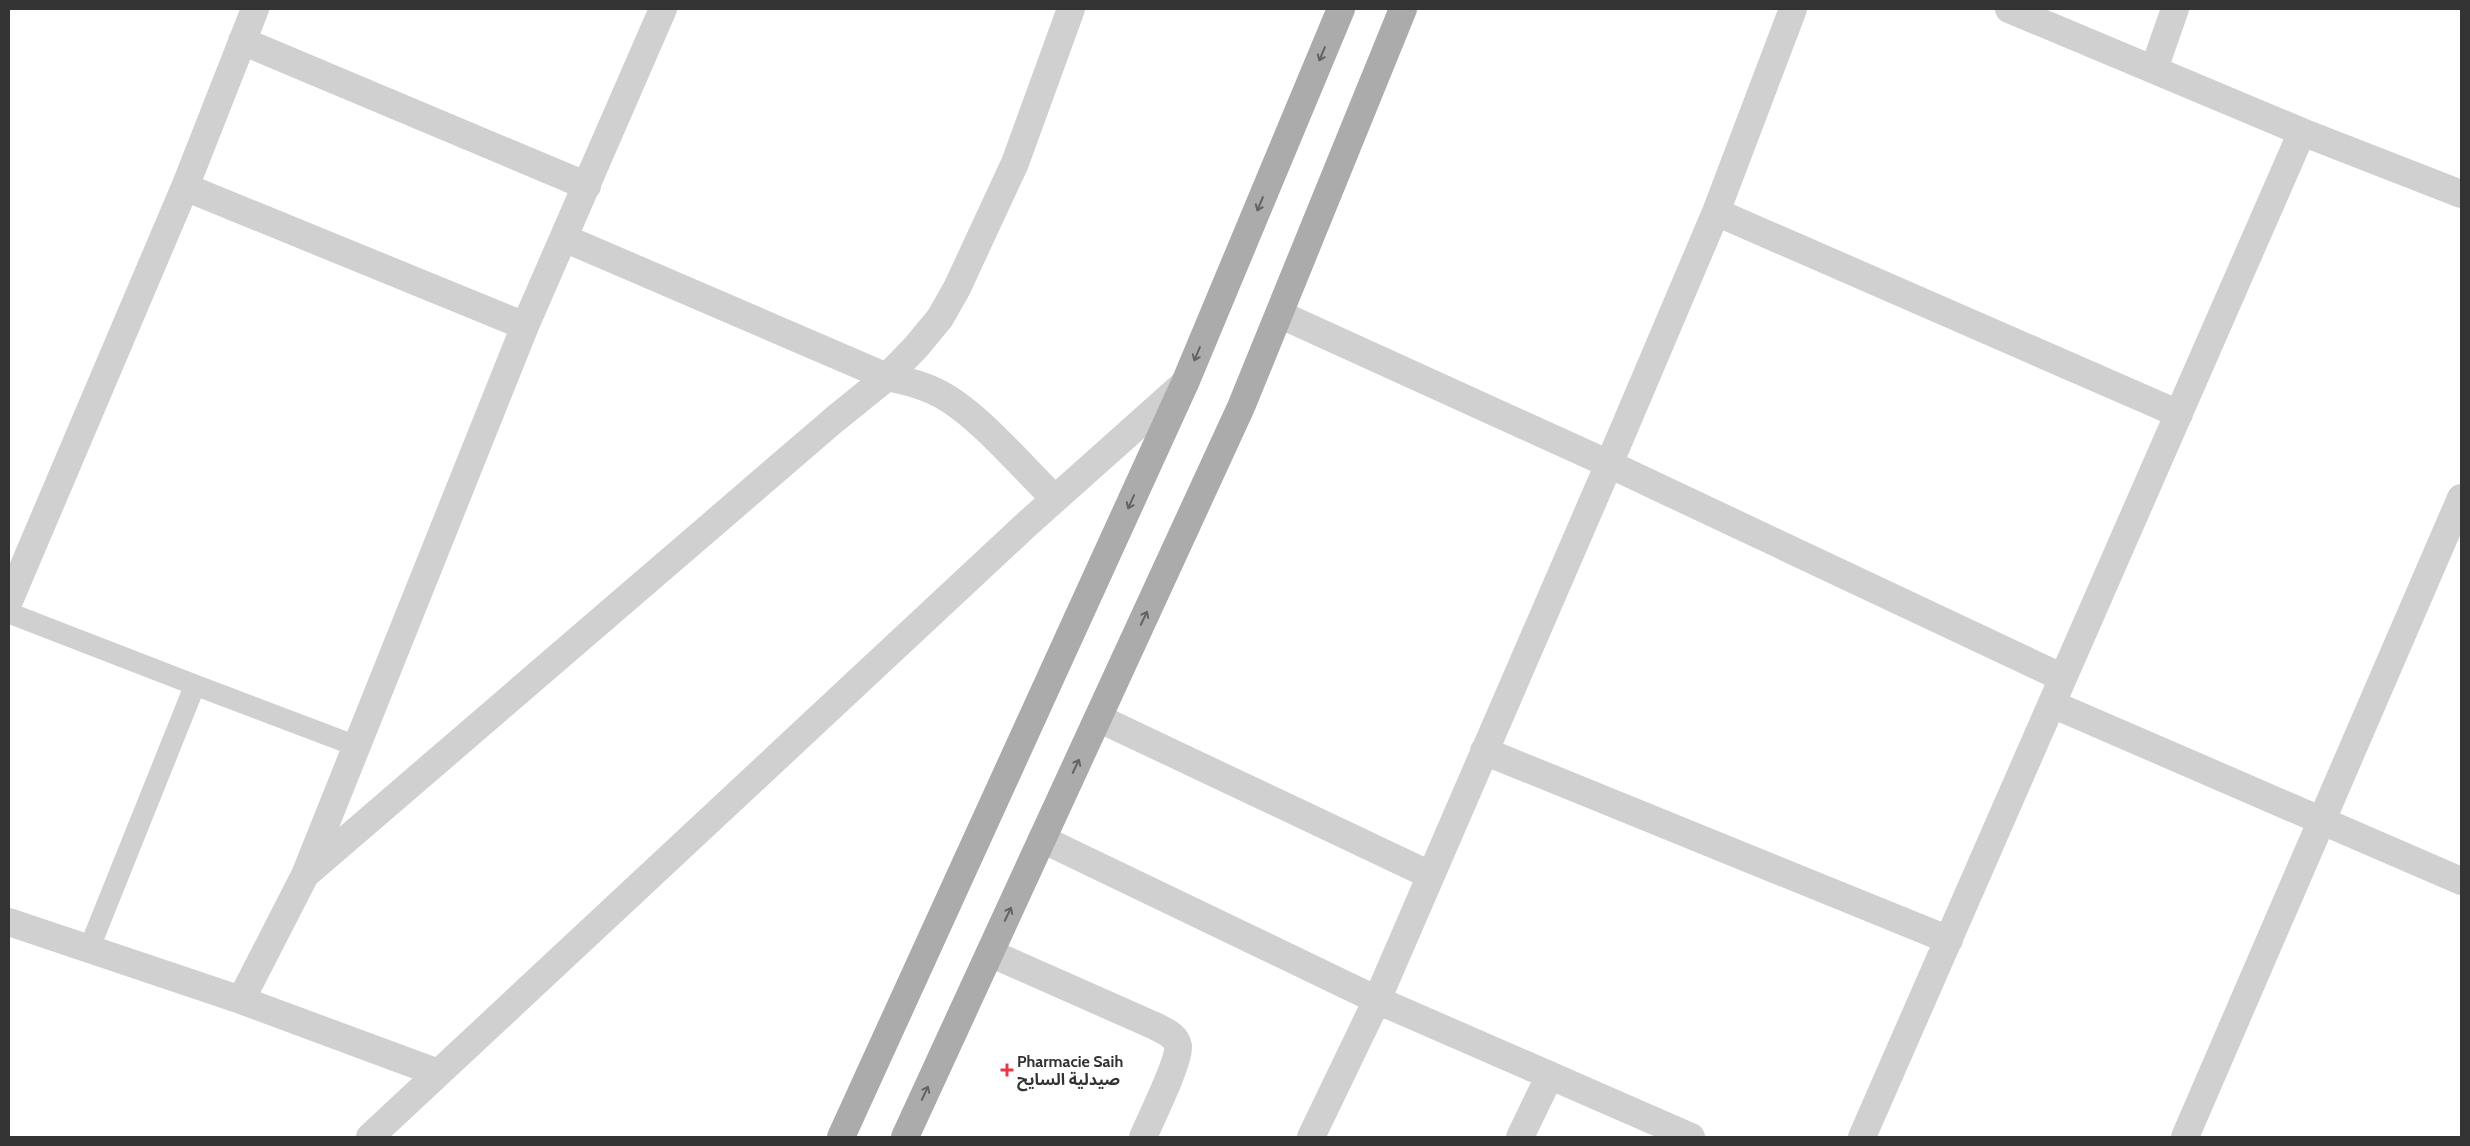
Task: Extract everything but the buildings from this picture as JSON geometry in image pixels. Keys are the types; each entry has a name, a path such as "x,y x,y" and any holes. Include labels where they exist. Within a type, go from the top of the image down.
{"main road":[{"path":"841,1137 1185,383 1341,9"},
{"path":"905,1137 1241,407 1403,9"}],"street":[{"path":"9,601 185,187 255,9"},
{"path":"241,1000 305,875 525,326 662,9"},
{"path":"305,875 827,425 887,376 916,347 940,318 957,288 1015,163 1071,9"},
{"path":"1311,1137 1377,1000 1609,464 1716,212 1793,9"},
{"path":"2009,9 2302,132 2461,194"},
{"path":"2154,69 2175,9"},
{"path":"242,41 586,186"},
{"path":"1862,1137 2302,132"},
{"path":"185,187 525,326"},
{"path":"1716,212 2179,414"},
{"path":"564,238 887,376 919,384 943,395 968,413 1055,499"},
{"path":"1279,314 1609,464 2063,678"},
{"path":"370,1137 1055,499 1185,383"},
{"path":"2185,1137 2461,498"},
{"path":"2052,704 2461,882"},
{"path":"1098,718 1430,875"},
{"path":"1484,751 1949,940"},
{"path":"1042,839 1377,1000 1691,1137"},
{"path":"9,922 241,1000 438,1073"},
{"path":"990,952 1155,1026 1174,1038 1178,1047 1174,1063 1143,1137"},
{"path":"1520,1137 1550,1075"}],"lane":[{"path":"9,613 356,746"},
{"path":"90,949 195,685"}],"place":[{"name":"Pharmacie Saih صيدلية السايح","path":"1007,1070"}]}
